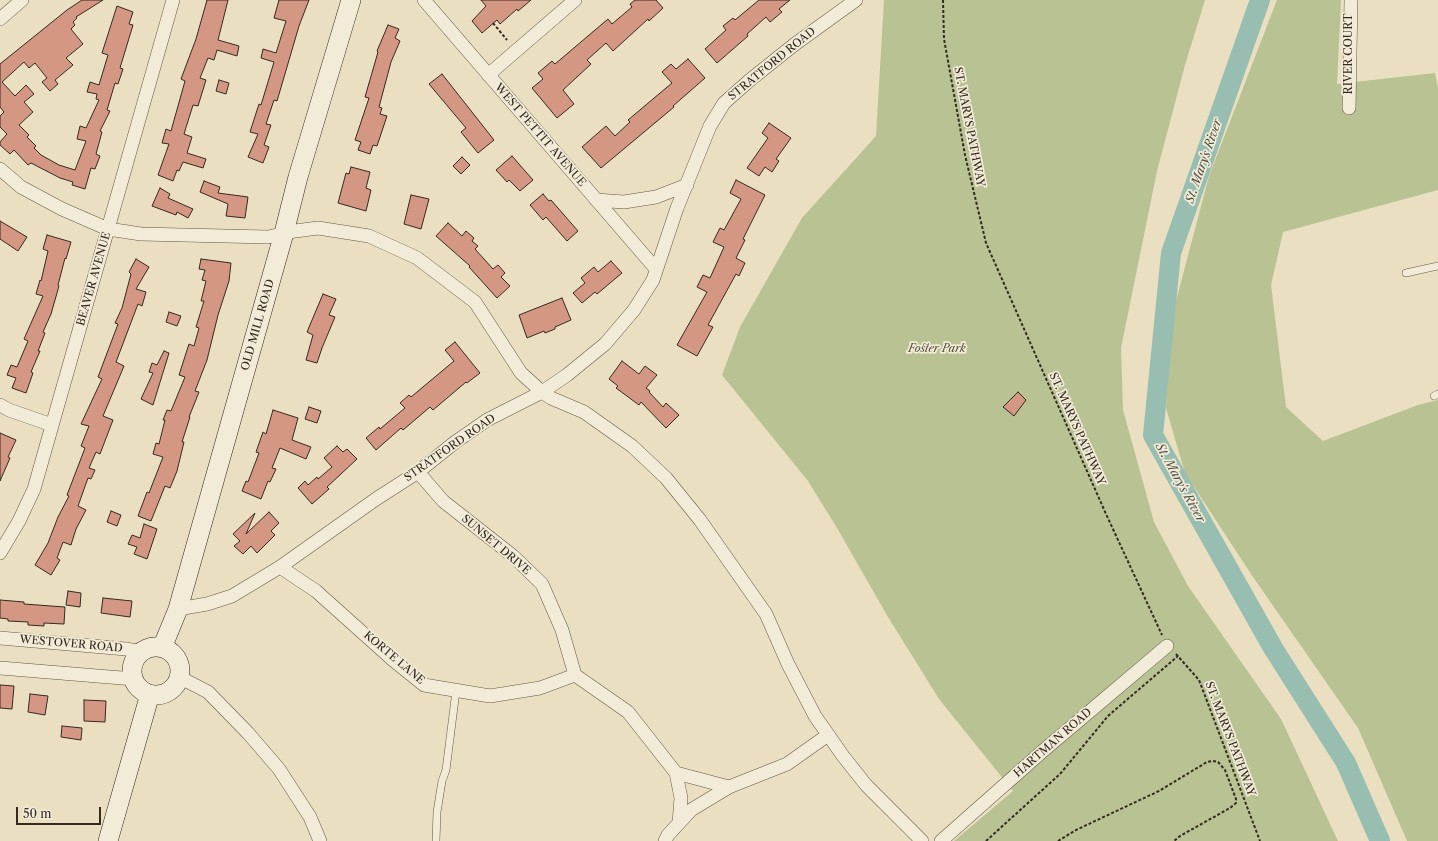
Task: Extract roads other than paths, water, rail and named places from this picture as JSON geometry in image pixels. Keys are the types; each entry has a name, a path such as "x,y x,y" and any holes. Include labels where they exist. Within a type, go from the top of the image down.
{"main road":[{"name":"OLD MILL ROAD","path":"162,648 178,608 284,233 298,177 351,0"},
{"path":"155,647 162,648 175,656 179,663 179,677 175,686 168,692 160,695 150,694 143,691 134,679 134,664 137,657 142,652 155,647"},
{"path":"108,841 150,694"}],"street":[{"path":"0,19 22,0"},
{"name":"BEAVER AVENUE","path":"0,553 19,521 34,489 173,0"},
{"name":"WEST PETTIT AVENUE","path":"424,0 656,269"},
{"path":"488,75 575,0"},
{"name":"STRATFORD ROAD","path":"178,608 207,604 232,596 280,567 376,499 418,472 454,443 487,420 542,392 567,375 605,344 634,310 653,280 677,208 710,126 724,102 795,44 856,0"},
{"name":"RIVER COURT","path":"1349,108 1350,0"},
{"path":"0,169 21,187 108,229 141,234 268,237 318,228 369,236 417,258 475,302 521,373 542,392 584,412 632,446 666,478 710,533 766,614 788,664 815,716 828,735 866,785 922,841"},
{"path":"596,200 624,202 656,197 687,185"},
{"path":"0,405 9,410 52,425"},
{"name":"SUNSET DRIVE","path":"418,472 443,501 513,556 542,584 562,630 575,675"},
{"name":"KORTE LANE","path":"280,567 316,591 393,660 424,685 456,692 490,696 540,688 575,675"},
{"name":"WESTOVER ROAD","path":"0,638 126,649 142,652"},
{"name":"HARTMAN ROAD","path":"941,841 1044,750 1167,646"},
{"path":"0,668 134,679"},
{"path":"575,675 628,712 676,773 681,798 679,823"},
{"path":"179,677 208,692 248,733 279,770 310,817 320,841"},
{"path":"666,841 668,836 691,810 729,787 787,764 828,735"},
{"path":"676,773 729,787"}],"lane":[{"path":"1406,273 1438,266"},
{"path":"436,841 437,812 442,781 446,770 456,692"}],"waterway":[{"name":"St. Mary's River","path":"1260,0 1171,253 1153,435 1273,648 1346,763 1380,841"}],"park label":[{"name":"Foster Park","path":"937,349"}]}
